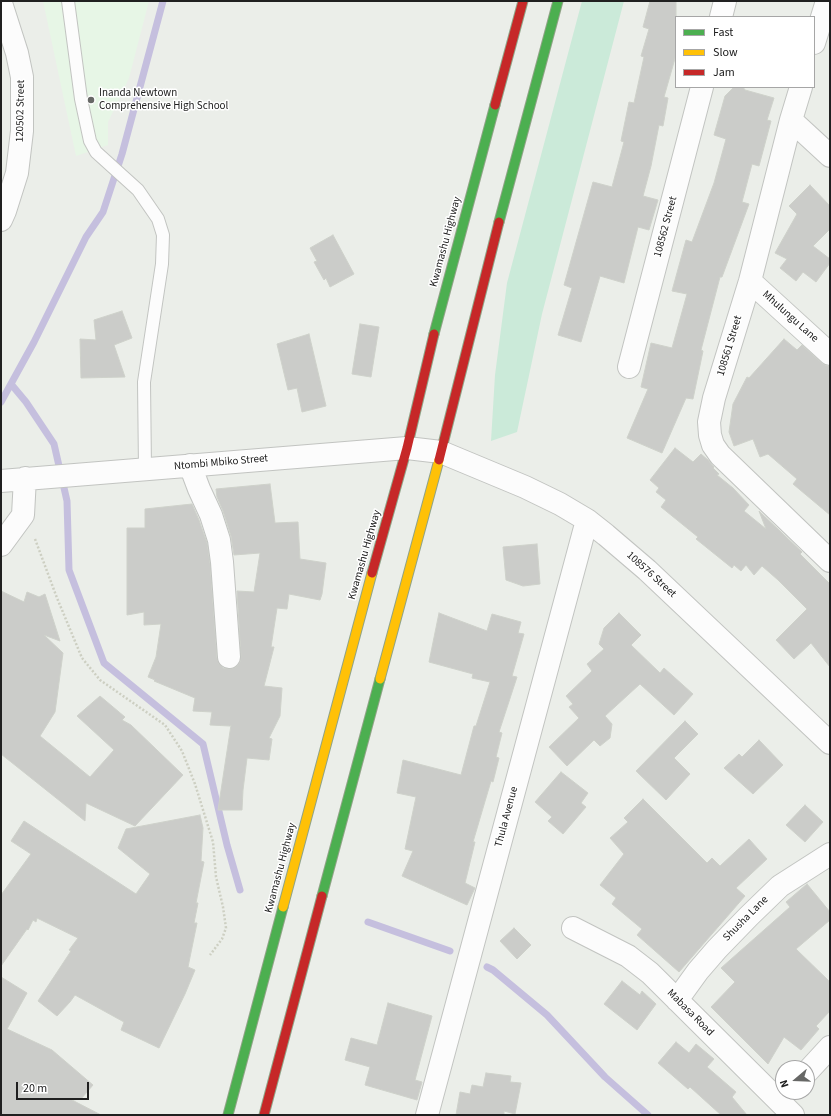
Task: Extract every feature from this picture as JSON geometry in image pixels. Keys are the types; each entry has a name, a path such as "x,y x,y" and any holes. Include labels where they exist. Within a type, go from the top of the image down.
{"main road":[{"name":"Kwamashu Highway","path":"228,1115 360,616 407,448 436,325 522,1"},
{"path":"264,1115 441,452 495,239 558,1"}],"street":[{"path":"721,16 725,1"},
{"path":"815,40 827,1"},
{"name":"120502 Street","path":"1,3 17,53 22,77 22,131 17,173 1,220"},
{"name":"108562 Street","path":"629,367 702,88"},
{"name":"108561 Street","path":"800,88 790,120 750,281 714,398 709,422 710,435 713,445 720,455 830,561"},
{"path":"790,120 830,156"},
{"name":"Mhulungu Lane","path":"750,281 830,354"},
{"name":"Ntombi Mbiko Street","path":"1,481 407,448 441,452"},
{"name":"108576 Street","path":"441,452 525,487 560,504 587,520 646,570 830,743"},
{"path":"190,465 211,515 219,540 229,657"},
{"path":"1,545 23,515 34,478"},
{"name":"Thula Avenue","path":"427,1115 587,520"},
{"name":"Shusha Lane","path":"677,1000 698,971 717,949 780,886 830,854"},
{"name":"Mabasa Road","path":"573,928 628,956 650,973 787,1103"},
{"path":"815,1063 830,1047"}],"lane":[{"path":"68,1 81,99 90,141 96,152 138,190 158,219 163,235 162,264 144,382 146,469"}],"path":[{"path":"23,515 38,547 82,658 100,680 165,724 182,751 195,784 213,842 216,877 226,928 222,939 210,955"}],"shaded area":[{"name":"Inanda Newtown Comprehensive High School","path":"43,1 149,1 129,78 108,122 108,145 76,156"},
{"path":"582,1 624,1 542,314 517,432 491,441 495,375 507,283"}],"building":[{"path":"650,1 676,1 675,58 664,97 668,98 663,126 659,125 651,166 643,196 658,200 649,230 638,227 624,283 600,276 581,342 558,335 572,288 564,285 593,182 612,187 624,142 621,141 629,102 634,103 644,57 641,56 649,29 643,27"},
{"path":"733,88 744,88 745,90 774,98 767,120 771,121 759,166 752,164 742,202 749,204 722,277 720,277 701,350 703,351 693,399 686,398 662,453 627,438 648,389 641,387 651,343 672,348 687,294 672,291 686,240 692,242 714,183 726,139 714,135 725,96"},
{"path":"810,185 830,206 830,229 813,246 830,259 830,263 816,282 803,272 796,281 780,268 787,259 775,253 797,214 789,206"},
{"path":"333,235 354,274 330,287 326,278 324,280 314,262 317,261 310,248"},
{"path":"122,311 132,338 114,345 125,377 81,378 80,339 96,340 94,320"},
{"path":"360,324 379,327 371,377 352,374"},
{"path":"309,334 326,406 302,412 297,388 288,390 277,344"},
{"path":"784,339 797,350 802,345 822,363 830,366 830,515 793,484 797,479 768,454 760,457 753,439 734,446 729,432 733,404 747,377 749,378"},
{"path":"675,448 693,462 701,454 708,460 719,474 717,475 733,488 749,505 744,511 766,529 759,511 802,552 800,554 830,584 830,667 811,643 794,659 776,640 807,609 778,580 762,566 754,575 746,565 741,571 734,565 732,568 696,539 698,537 661,507 666,500 656,492 659,488 650,480"},
{"path":"270,484 275,523 298,522 300,559 326,563 322,594 320,600 289,594 287,609 277,608 271,647 274,647 264,686 282,688 280,716 269,738 272,739 269,760 247,758 242,810 218,810 231,725 210,725 212,712 193,711 195,698 154,681 155,680 148,677 156,657 161,624 144,625 144,612 127,615 127,528 145,528 145,509 192,504 207,543 210,563 217,658 219,664 223,668 230,669 236,667 240,662 241,656 237,591 254,592 260,553 234,555 231,536 217,497 216,489"},
{"path":"537,544 540,584 523,586 506,580 503,547"},
{"path":"1,591 24,602 27,592 39,597 45,594 60,641 44,635 63,653 55,712 40,736 90,777 114,750 77,716 100,696 125,717 122,720 131,725 183,775 135,826 86,803 85,821 1,754"},
{"path":"439,613 487,631 492,614 521,622 518,633 524,634 512,676 517,677 499,732 502,733 496,757 499,758 493,782 491,781 473,842 475,842 465,883 475,888 467,905 402,876 413,851 405,849 416,797 397,793 403,760 461,775 474,726 476,726 490,682 472,678 473,674 429,662"},
{"path":"619,613 641,635 631,645 660,673 664,668 693,694 674,715 640,684 605,716 612,724 610,738 600,746 594,740 567,766 549,747 579,718 569,707 573,704 566,696 592,671 587,664 604,649 599,644 604,628"},
{"path":"685,721 698,734 674,758 690,774 666,800 636,771"},
{"path":"759,740 783,765 753,794 724,768 739,754 742,757"},
{"path":"561,772 588,793 581,803 586,807 563,834 548,821 552,817 535,802"},
{"path":"643,799 707,863 712,858 720,866 749,839 767,859 736,888 745,896 679,972 637,935 642,929 612,904 616,898 600,885 624,854 610,838 628,822 624,818"},
{"path":"805,805 823,822 805,842 786,825"},
{"path":"200,815 203,828 201,861 204,862 196,903 198,903 194,923 197,923 188,967 195,970 159,1048 121,1030 124,1022 75,995 57,1016 38,1001 78,938 37,918 36,922 33,920 28,930 27,929 1,966 1,895 31,854 11,841 24,821 136,894 150,874 118,848 126,829"},
{"path":"807,884 830,912 830,920 796,949 830,982 830,1011 816,1026 819,1029 801,1050 784,1037 768,1064 711,1007 735,982 721,968 790,907 786,902"},
{"path":"514,928 531,945 517,959 500,941"},
{"path":"1,977 27,993 7,1029 52,1050 93,1085 81,1099 72,1100 101,1115 1,1115"},
{"path":"622,981 640,995 642,991 656,1004 637,1030 604,1004"},
{"path":"388,1003 432,1016 415,1080 422,1082 417,1100 365,1085 370,1067 345,1060 351,1038 377,1045"},
{"path":"676,1042 689,1053 696,1044 714,1059 707,1067 736,1092 732,1097 747,1115 721,1115 690,1087 688,1089 658,1063"},
{"path":"486,1073 511,1076 510,1082 521,1083 515,1114 504,1111 504,1115 456,1115 460,1092 470,1094 472,1085 483,1087"}],"waterway":[{"path":"1,402 34,342 86,237 103,212 122,154 163,1"},
{"path":"11,384 26,402 54,444 67,501 69,570 104,663 203,744 227,845 240,890"},
{"path":"368,922 450,951"},
{"path":"487,967 493,970 547,1015 605,1077 648,1115"}],"traffic: fast":[{"path":"499,222 558,1"},
{"path":"434,334 495,105"},
{"path":"322,896 380,679"},
{"path":"228,1115 283,907"}],"traffic: slow":[{"path":"380,679 439,460"},
{"path":"283,907 372,573"}],"traffic: jam":[{"path":"495,105 523,1"},
{"path":"439,460 499,222"},
{"path":"372,573 407,448 434,334"},
{"path":"264,1115 322,896"}],"place":[{"name":"Inanda Newtown Comprehensive High School","path":"91,100"}]}
